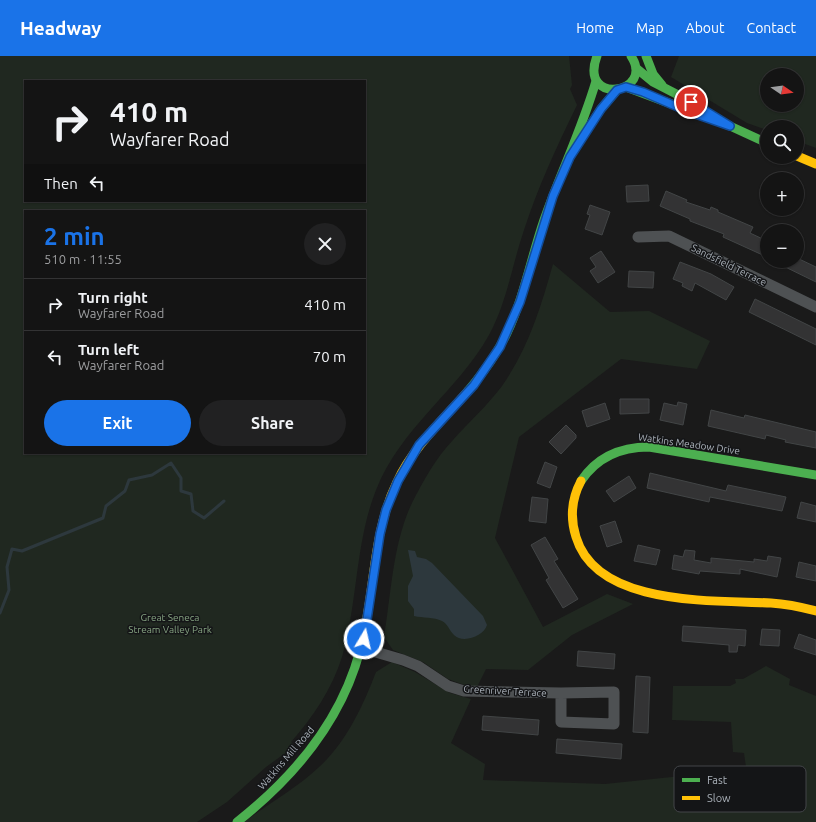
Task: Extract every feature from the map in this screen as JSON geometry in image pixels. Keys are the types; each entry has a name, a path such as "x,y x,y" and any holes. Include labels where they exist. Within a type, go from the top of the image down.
{"street":[{"name":"Watkins Mill Road","path":"237,822 267,797 302,759 325,731 346,694 355,672 362,648 378,541 392,494 419,445 474,385 500,347 512,323 543,223 590,103 596,81 592,68 597,56"},
{"path":"646,56 654,74 666,89"},
{"path":"633,57 636,68 644,78 691,102 730,126"},
{"path":"596,81 605,89 617,90 626,87 631,82 636,68"},
{"path":"626,87 643,92 687,111 730,126 760,140"},
{"name":"Watkins Mill Road","path":"570,157 601,109 617,90"},
{"path":"804,159 816,164"},
{"name":"Sandsfield Terrace","path":"638,237 669,236 816,307"},
{"name":"Watkins Meadow Drive","path":"816,475 649,447 632,446 618,450 597,462 581,480 573,502 572,525 575,538 584,556 592,565 609,577 649,594 695,601 789,605 816,611"},
{"name":"Greenriver Terrace","path":"362,648 418,666 448,686 464,691 561,693 614,692 614,724 561,722 561,693"}],"green space":[{"name":"Great Seneca Stream Valley Park","path":"0,56 569,56 572,85 570,89 577,105 535,198 509,283 495,322 489,335 476,355 414,428 400,447 376,490 364,531 347,636 342,657 333,680 307,723 291,742 295,746 266,767 227,802 197,822 0,822"},
{"path":"679,56 816,56 816,148 804,144 804,120 760,120 760,128 747,123 671,77"},
{"path":"553,264 610,312 649,311 710,341 697,369 621,359 519,437 495,538 543,627 607,594 633,604 572,635 528,670 486,669 477,687 470,687 448,679 423,662 393,650 384,637 397,551 406,518 412,503 430,470 441,454 459,433 502,386 511,372 533,327"},
{"path":"392,662 415,672 450,693 471,699 451,743 485,764 483,780 605,784 674,777 674,812 806,812 806,766 746,766 744,753 733,752 731,722 672,720 673,686 730,686 736,683 735,679 743,679 766,666 790,679 789,685 816,696 816,822 244,822 301,782 328,758 353,723 376,672"}],"shaded area":[{"path":"408,550 415,551 417,557 426,559 432,563 483,616 487,625 482,632 473,638 458,638 442,621 414,616 414,609 408,601 408,586 413,576"}],"building":[{"path":"648,185 649,201 627,202 626,186"},
{"path":"666,191 687,200 686,202 710,210 711,207 718,210 718,212 753,227 750,233 760,238 760,254 723,237 724,234 690,221 690,219 660,206"},
{"path":"590,205 610,212 602,235 585,229 590,215 587,214"},
{"path":"601,251 615,272 598,283 590,271 596,267 590,258"},
{"path":"804,261 816,267 816,282 787,268 804,268"},
{"path":"680,262 711,274 734,287 726,300 695,283 692,291 682,286 683,283 673,279"},
{"path":"629,271 654,272 653,288 628,287"},
{"path":"755,299 816,329 816,345 749,312"},
{"path":"620,399 649,399 649,413 620,414"},
{"path":"678,402 687,404 683,425 660,420 664,403 677,406"},
{"path":"605,403 610,419 587,427 582,411"},
{"path":"711,410 744,418 745,415 816,432 816,448 785,442 786,440 766,435 765,439 708,426"},
{"path":"566,425 576,435 576,438 561,454 549,442"},
{"path":"545,462 557,467 550,488 537,483"},
{"path":"650,473 726,491 728,485 786,497 782,511 710,497 709,502 647,488"},
{"path":"629,476 636,488 614,502 606,491"},
{"path":"532,497 548,499 546,523 529,521"},
{"path":"801,502 816,506 816,522 797,518"},
{"path":"615,521 622,542 607,547 600,526"},
{"path":"545,537 558,559 554,561 578,599 563,608 546,580 549,578 531,545"},
{"path":"638,545 660,550 656,565 634,561"},
{"path":"685,550 695,551 694,560 711,563 711,558 754,562 754,559 767,561 768,556 781,558 777,577 740,569 740,574 700,571 699,574 672,569 674,555 683,557"},
{"path":"799,562 816,566 816,581 796,577"},
{"path":"683,626 746,630 745,646 738,645 737,652 729,652 729,645 682,641"},
{"path":"762,629 780,630 779,646 760,645"},
{"path":"799,634 816,640 816,655 794,648"},
{"path":"578,651 615,654 614,669 577,666"},
{"path":"636,676 650,677 648,733 633,732"},
{"path":"483,716 539,720 538,735 482,730"},
{"path":"557,739 622,744 621,759 556,753"}],"waterway":[{"path":"0,613 9,590 7,567 12,549 22,551 103,518 106,506 125,491 129,480 152,475 171,463 181,478 181,491 191,494 193,511 204,518 224,501"}],"traffic: fast":[{"path":"597,56 594,72 598,82 606,88 616,89 626,86 634,79 636,69 631,56"},
{"path":"646,56 653,74 662,85"},
{"path":"636,68 653,82 686,99"},
{"path":"468,391 494,356 513,319 523,291 539,234 596,81"},
{"path":"626,87 730,126 760,140"},
{"path":"587,130 601,109 617,90"},
{"path":"581,481 594,466 610,455 619,451 639,447 649,447 816,475"},
{"path":"237,822 280,783 300,762 318,739 346,689 357,662 364,633"}],"traffic: slow":[{"path":"804,159 816,164"},
{"path":"364,633 379,537 389,500 411,457 468,391"},
{"path":"581,481 574,501 574,530 588,560 607,576 632,588 660,595 719,601 777,603 816,611"}],"route":[{"path":"364,639 375,556 386,510 392,494 419,445 474,385 490,364 500,347 512,323 520,302 543,223 570,157 601,109 617,90 626,87 643,92 687,111 730,126 691,102"}]}
